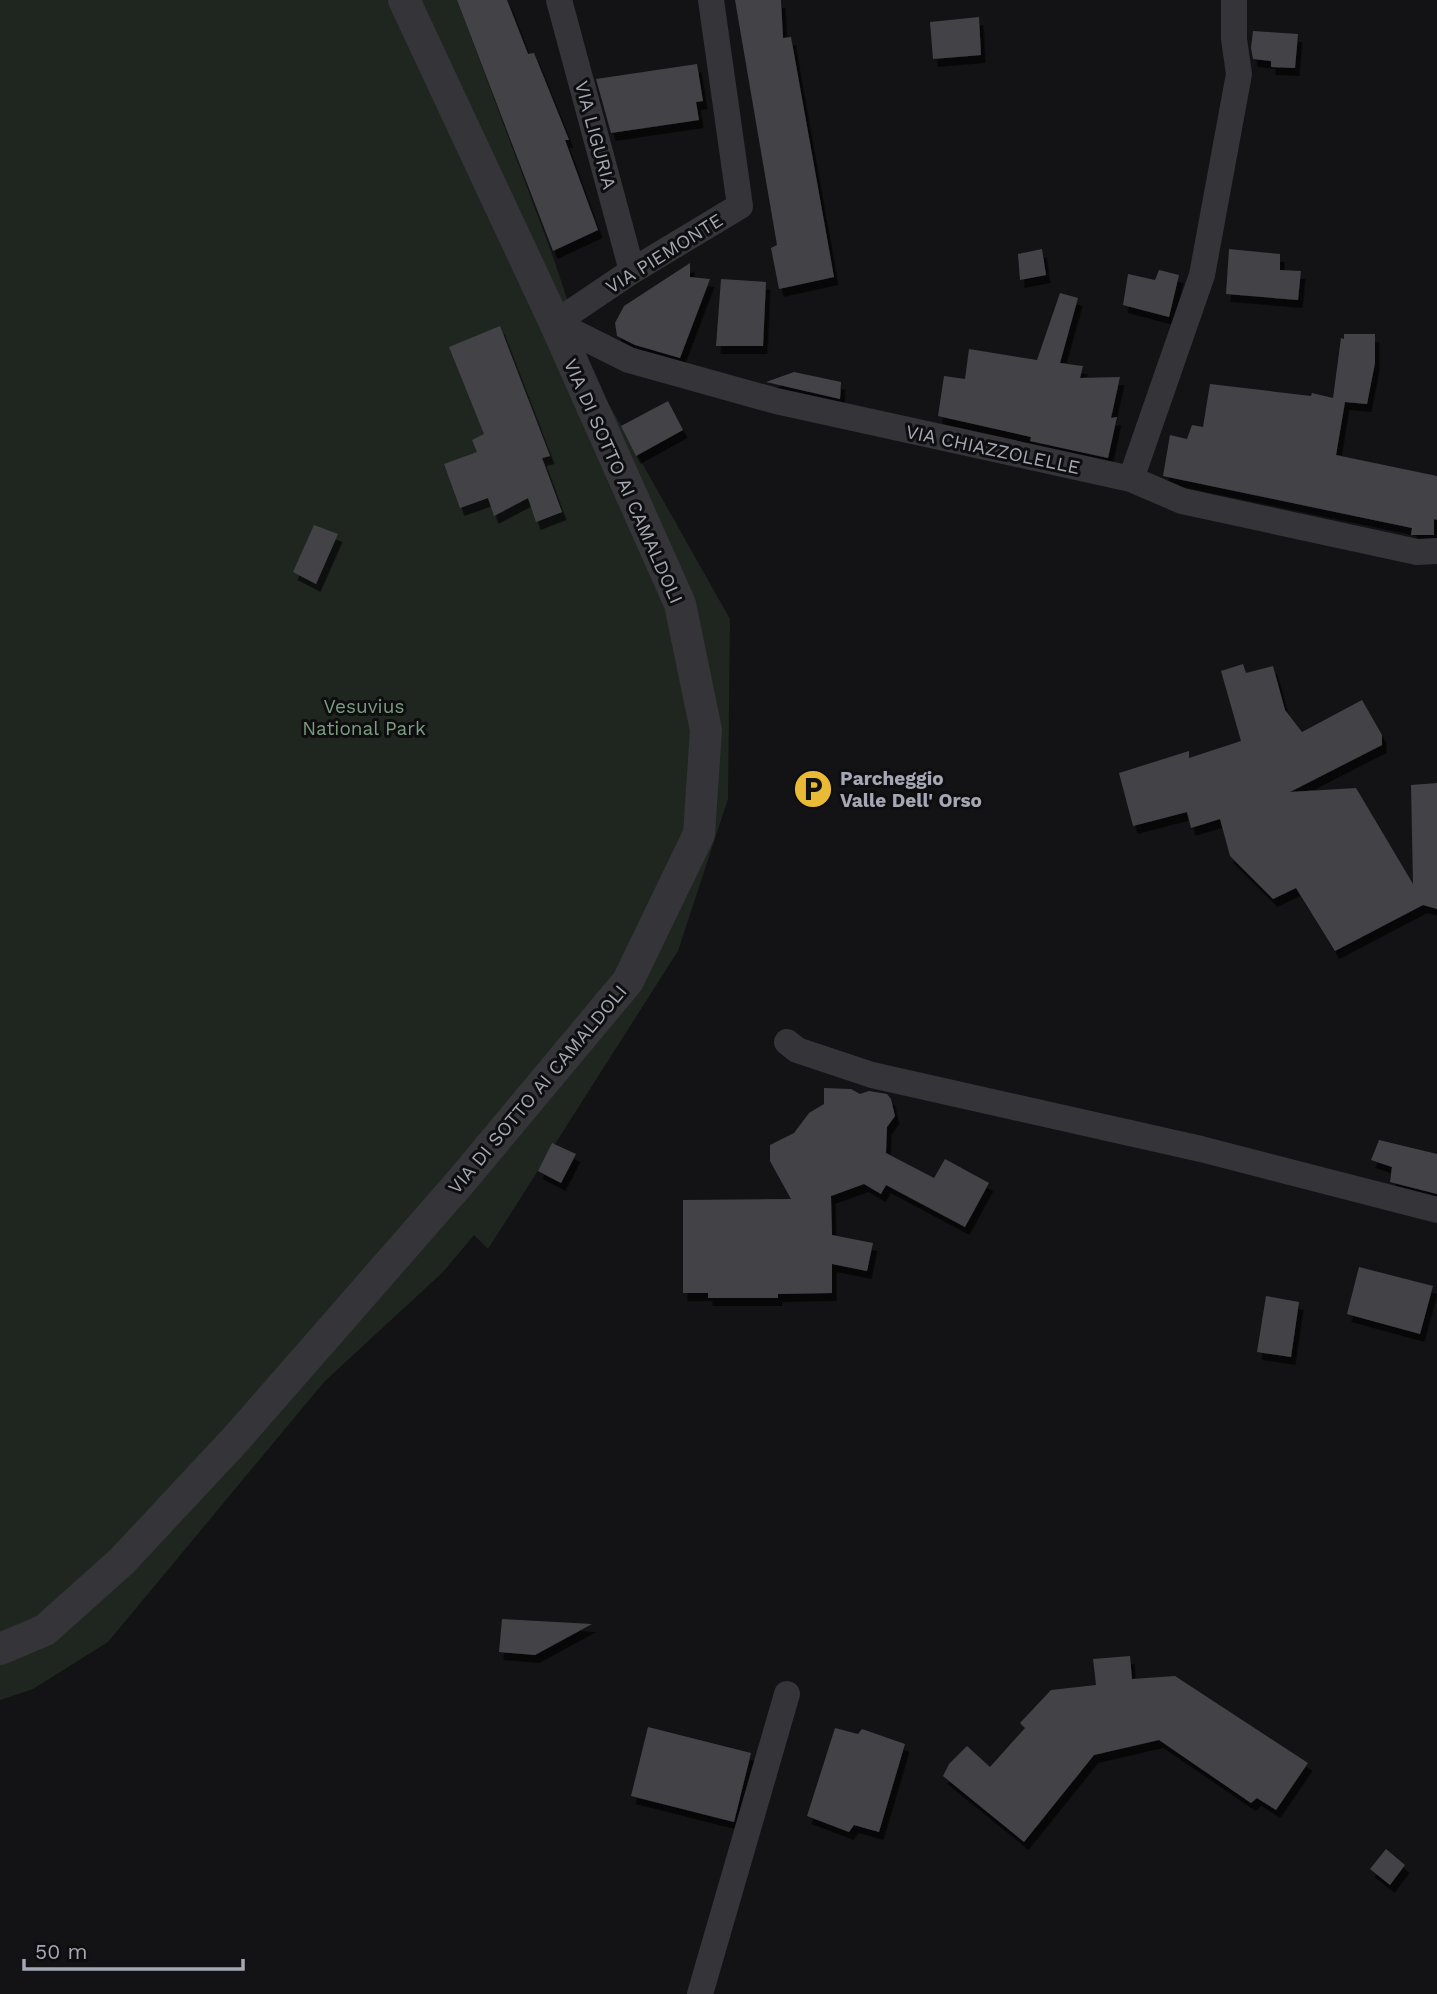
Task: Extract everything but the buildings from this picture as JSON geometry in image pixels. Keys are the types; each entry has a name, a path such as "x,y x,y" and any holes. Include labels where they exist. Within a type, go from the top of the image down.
{"street":[{"name":"VIA DI SOTTO AI CAMALDOLI","path":"0,1649 45,1630 122,1561 235,1440 463,1179 628,981 699,834 706,730 680,604 555,323 404,0"},
{"name":"VIA LIGURIA","path":"559,0 632,271"},
{"name":"VIA PIEMONTE","path":"555,323 632,271 740,206 711,0"},
{"path":"1131,479 1202,275 1239,74 1234,39 1234,0"},
{"name":"VIA CHIAZZOLELLE","path":"555,323 629,360 776,401 1131,479 1182,501 1418,552 1437,551"},
{"path":"787,1042 797,1050 872,1075 1201,1149 1437,1210"},
{"path":"700,1994 787,1694"}],"green space":[{"name":"Vesuvius National Park","path":"0,0 457,0 551,251 593,376 730,619 728,799 678,951 488,1249 474,1235 443,1272 324,1382 108,1642 33,1689 0,1700"}],"place":[{"name":"Parcheggio Valle Dell' Orso","path":"813,789"}]}
